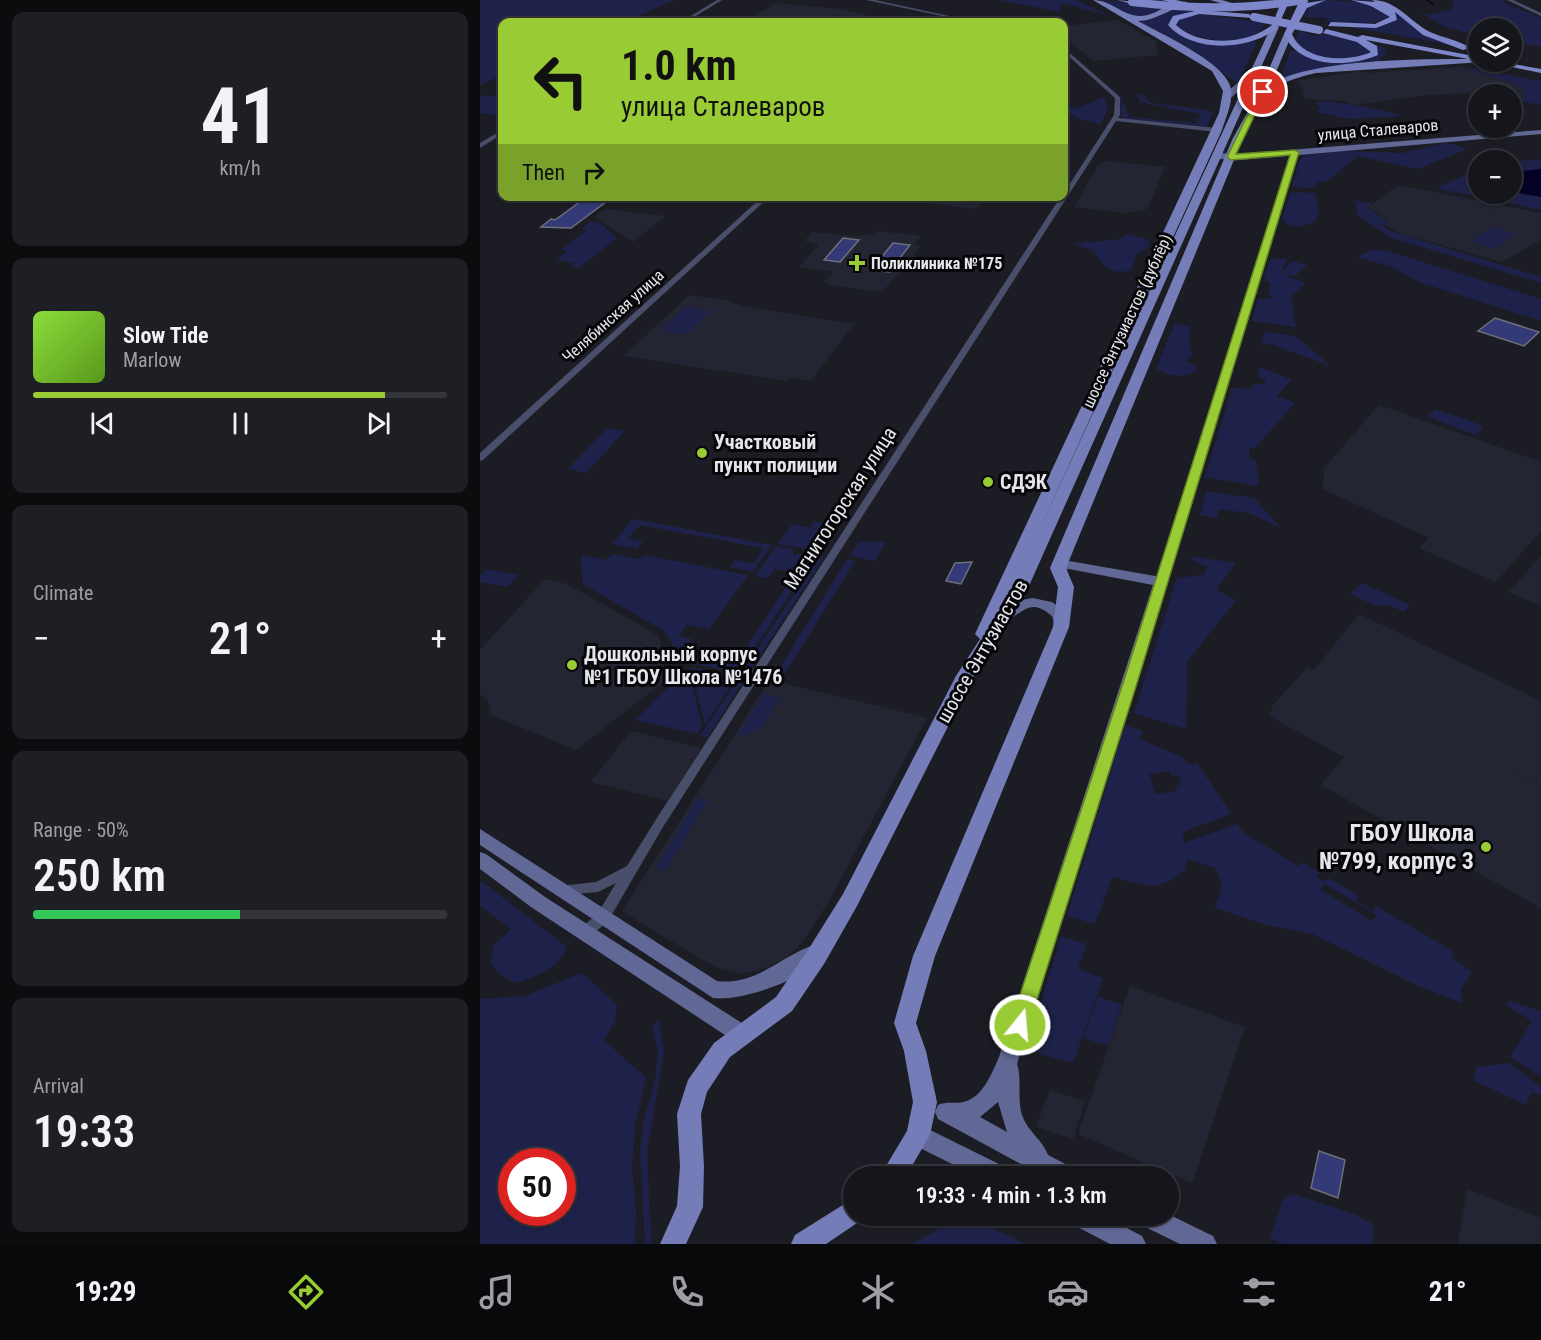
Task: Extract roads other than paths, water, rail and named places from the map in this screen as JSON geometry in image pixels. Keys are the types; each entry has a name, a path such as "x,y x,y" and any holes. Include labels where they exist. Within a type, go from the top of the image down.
{"highway":[{"path":"1121,0 1223,8 1271,6 1304,0"},
{"path":"1165,0 1192,2 1287,20 1468,58"},
{"path":"1252,14 1187,14 1176,18 1172,25 1188,36 1231,42 1254,39 1275,27 1286,0"},
{"path":"1304,0 1288,34 1293,46 1314,57 1348,59 1367,57 1375,53 1374,48 1366,43 1323,27"},
{"path":"1298,12 1304,6 1322,0"},
{"path":"1323,27 1376,26 1394,18 1392,13 1378,6 1355,0"},
{"path":"1376,0 1402,13 1438,39 1468,49"},
{"path":"1323,27 1468,50"},
{"path":"1522,61 1541,64"},
{"path":"1522,67 1541,71"}],"main road":[{"path":"1097,0 1215,69 1225,79 1229,95"},
{"path":"1214,0 1252,14"},
{"path":"1280,0 1282,10"},
{"path":"1128,17 1150,19 1170,4 1192,2"},
{"name":"шоссе Энтузиастов","path":"673,1244 690,1207 692,1166 689,1114 696,1088 722,1050 784,1005 822,948 850,900 965,676 1021,586 1275,27"},
{"path":"1046,1166 936,1107 905,1023 924,956 1061,627 1066,587 1063,564 1231,157 1288,34"},
{"path":"1263,92 1290,77 1316,71 1428,61 1468,60"},
{"name":"шоссе Энтузиастов (дублёр)","path":"965,676 1008,578 1217,130 1229,95 1255,72"},
{"name":"улица Сталеваров","path":"1218,156 1231,157 1541,132"},
{"path":"936,1107 960,1115 978,1106 994,1089 1009,1057 1161,582 1063,564"},
{"path":"1005,615 1012,608 1024,603 1045,604 1059,614 1061,627"},
{"path":"480,836 698,980 724,993 773,977 822,948"},
{"path":"480,859 585,933 741,1034"},
{"path":"1009,1057 1007,1098 1016,1131 1029,1147 1052,1166"},
{"path":"898,1166 936,1107"},
{"path":"918,1135 979,1166"},
{"path":"804,1244 843,1217"},
{"path":"1099,1226 1134,1244"},
{"path":"1168,1226 1205,1244"}],"street":[{"path":"690,18 720,0"},
{"path":"868,0 946,18"},
{"path":"1509,0 1541,15"},
{"name":"Магнитогорская улица","path":"1068,53 1110,89 1118,98 1119,106 1114,119 1068,191"},
{"path":"1114,119 1217,130"},
{"path":"480,146 498,135"},
{"path":"1161,582 1295,152"},
{"name":"Челябинская улица","path":"480,458 762,201"},
{"name":"Магнитогорская улица","path":"564,890 598,887 616,879 633,867 1061,201"},
{"path":"585,933 603,917 633,867"}],"waterway":[{"path":"1427,0 1434,5"}],"place":[{"name":"Поликлиника №175","path":"857,263"},
{"name":"Участковый пункт полиции","path":"702,453"},
{"name":"СДЭК","path":"988,482"},
{"name":"Дошкольный корпус №1 ГБОУ Школа №1476","path":"572,665"},
{"name":"ГБОУ Школа №799, корпус 3","path":"1486,847"}]}
